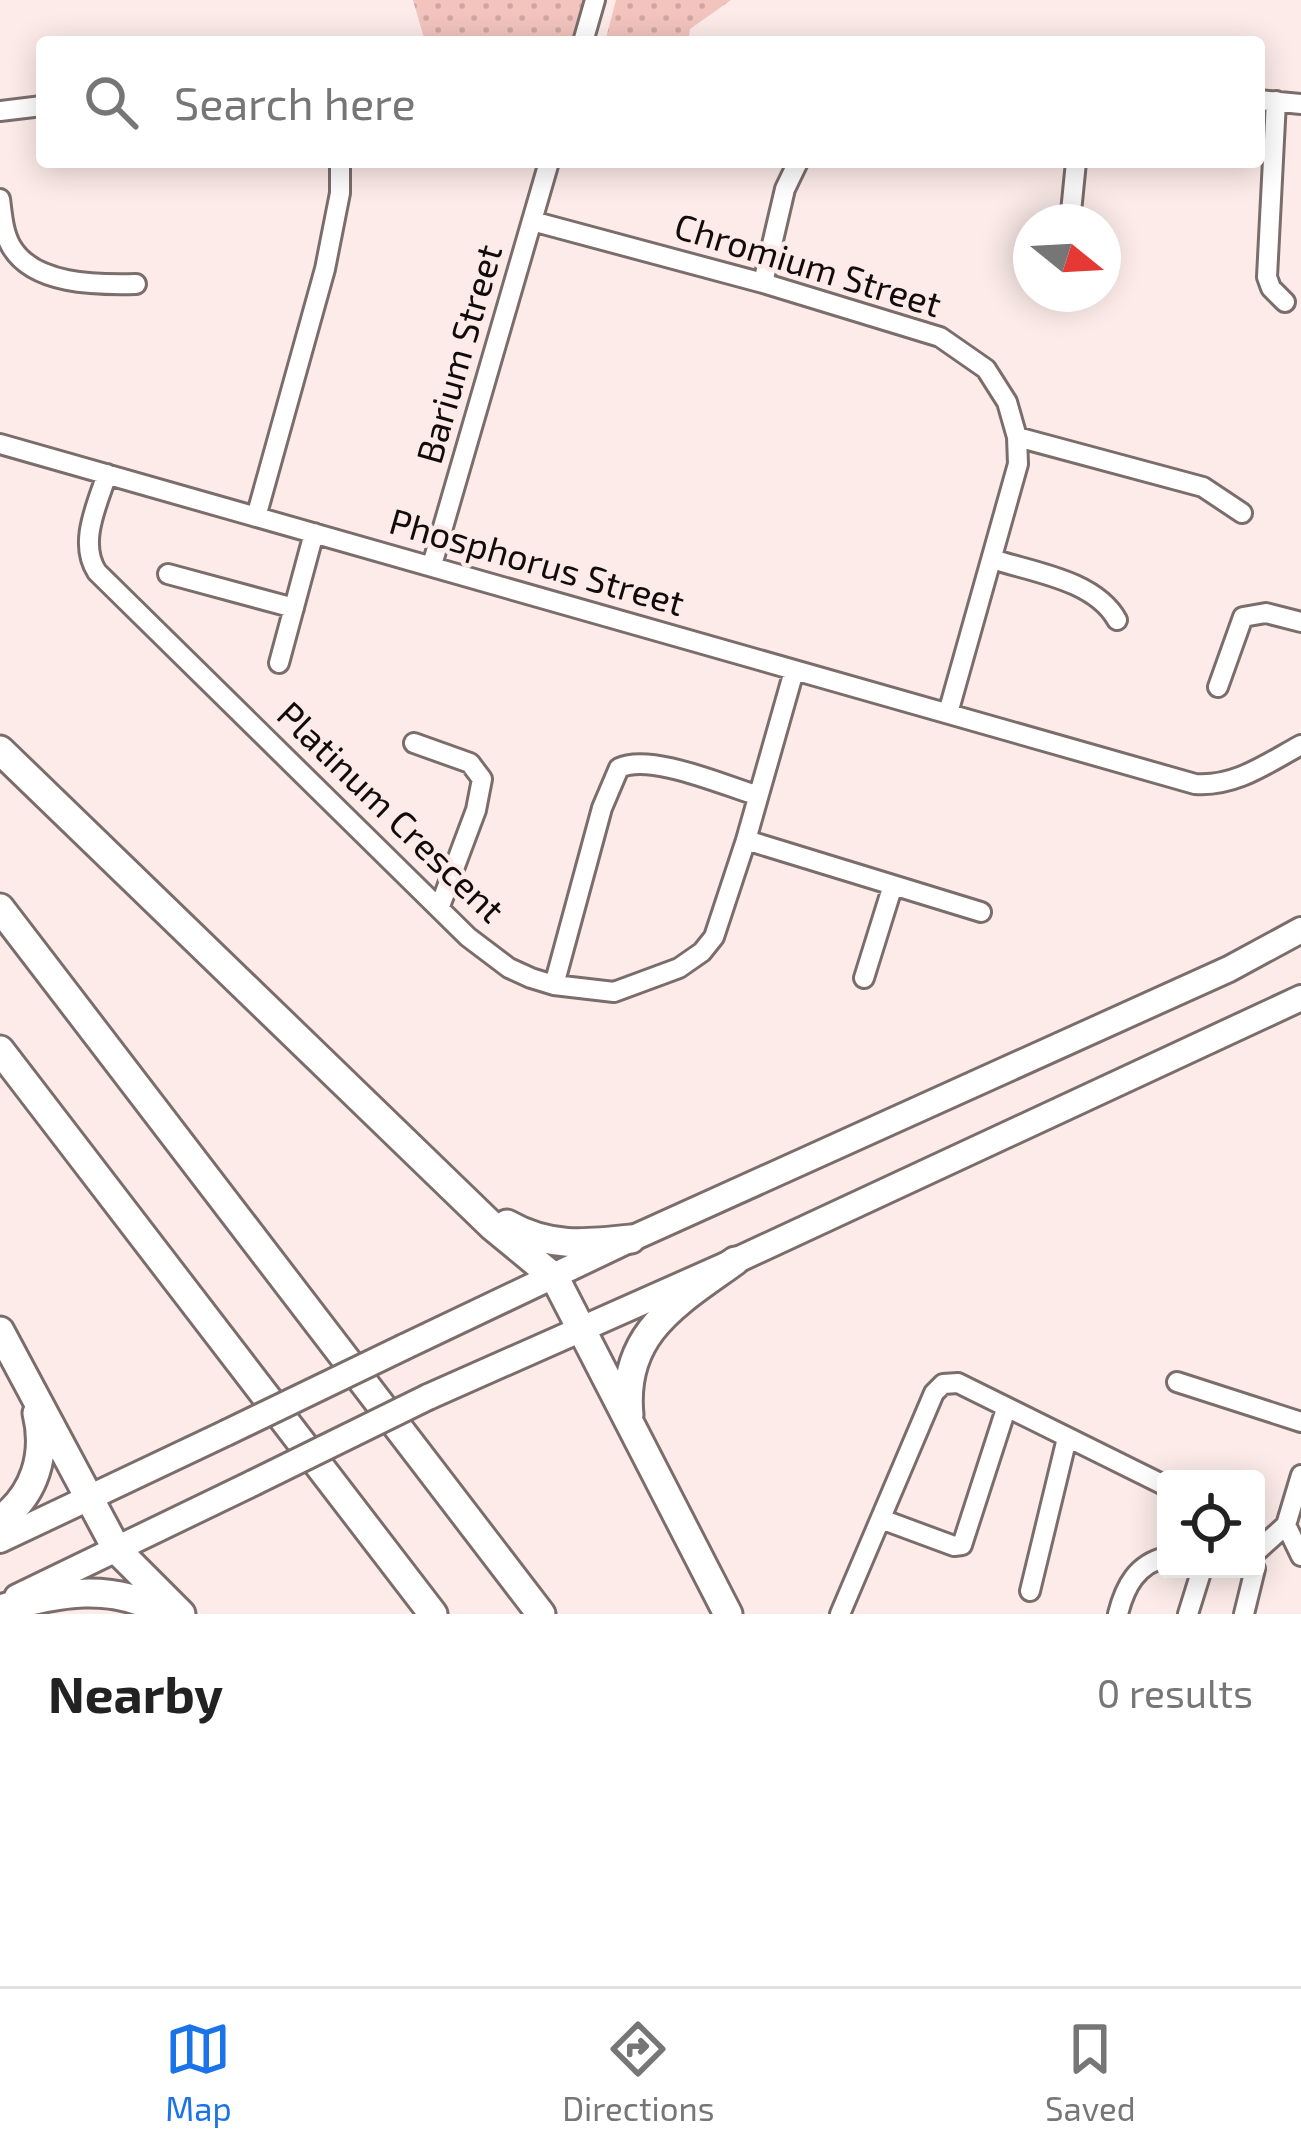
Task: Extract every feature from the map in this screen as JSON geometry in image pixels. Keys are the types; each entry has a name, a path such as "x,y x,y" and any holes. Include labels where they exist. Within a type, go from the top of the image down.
{"highway":[{"path":"0,749 467,1201 555,1278 728,1614"},
{"path":"0,908 541,1614"},
{"path":"0,1050 433,1614"},
{"path":"467,1201 525,1234 548,1241 574,1245 631,1239"},
{"path":"630,1427 629,1380 645,1337 667,1310 735,1262"},
{"path":"0,1331 117,1550 182,1614"},
{"path":"0,1520 29,1489 39,1464 41,1430 33,1399"},
{"path":"0,1607 81,1592 119,1595 166,1614"}],"main road":[{"path":"0,1540 631,1239 1209,978 1301,930"},
{"path":"0,1607 428,1396 735,1262 1301,998"}],"street":[{"path":"585,36 595,0"},
{"path":"1286,302 1267,277 1268,101 1301,104"},
{"path":"0,111 36,107"},
{"path":"256,517 325,269 340,193 340,168"},
{"name":"Barium Street","path":"432,565 547,168"},
{"path":"763,283 785,189 796,168"},
{"path":"1072,204 1075,168"},
{"path":"0,199 10,245 32,268 86,283 136,284"},
{"name":"Chromium Street","path":"532,221 940,337 986,369 1007,403 1017,437"},
{"path":"948,713 1018,464 1017,437 1203,487 1242,513"},
{"name":"Phosphorus Street","path":"0,445 1195,784 1236,780 1301,745"},
{"name":"Platinum Crescent","path":"107,474 88,543 97,572 468,937 509,968 554,985 614,992 679,968 714,937 794,671"},
{"path":"279,663 314,533"},
{"path":"992,560 1092,593 1117,620"},
{"path":"168,574 294,608"},
{"path":"1218,687 1243,617 1266,613 1301,622"},
{"path":"413,743 470,763 482,779 476,810 440,906"},
{"path":"554,985 602,808 619,768 650,763 756,795"},
{"path":"746,841 981,912"},
{"path":"864,978 893,885"},
{"path":"1177,1382 1301,1422"},
{"path":"840,1614 938,1386 958,1383 1157,1482"},
{"path":"881,1519 962,1545 1006,1409"},
{"path":"1030,1592 1066,1438"},
{"path":"1265,1547 1286,1525 1301,1475"},
{"path":"1286,1525 1301,1556"},
{"path":"1118,1614 1132,1579 1143,1566 1157,1561"},
{"path":"1188,1614 1199,1578"},
{"path":"1244,1614 1252,1578"}],"shaded area":[{"path":"413,0 586,0 576,36 423,36"},
{"path":"616,0 731,0 690,29 689,36 607,36"}]}
